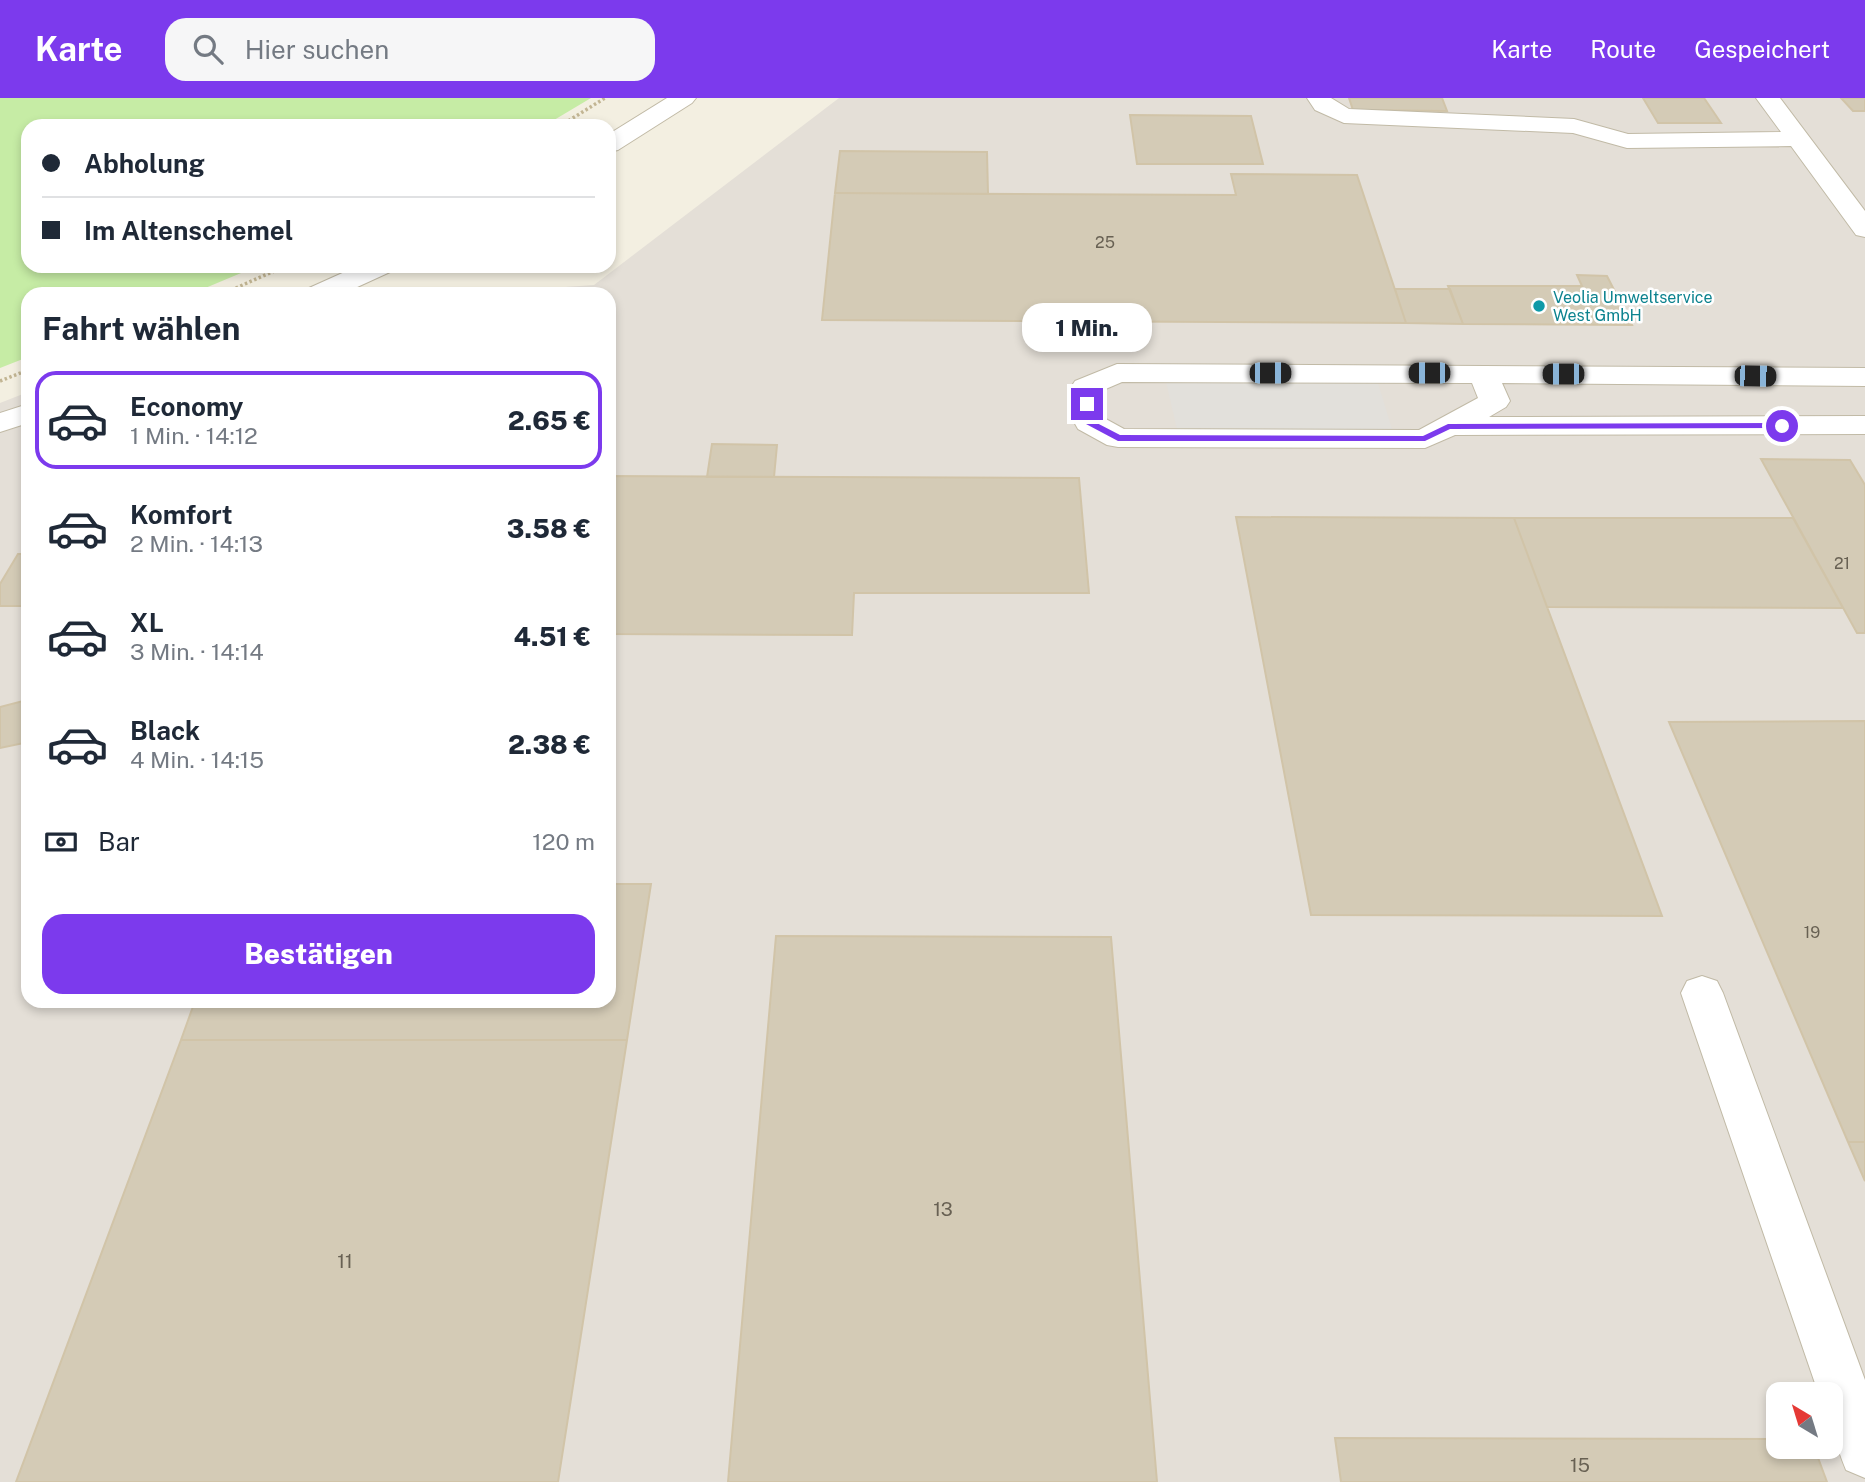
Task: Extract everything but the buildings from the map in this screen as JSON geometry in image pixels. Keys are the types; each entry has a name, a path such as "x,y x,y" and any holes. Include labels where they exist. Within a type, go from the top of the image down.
{"street":[{"path":"616,141 684,98"},
{"path":"1319,98 1323,105 1344,116 1574,126 1627,141 1800,139"},
{"path":"1768,98 1865,229"},
{"path":"334,287 365,273"},
{"path":"1483,373 1495,401 1425,439 1118,438 1089,422 1086,387 1117,373 1483,373 1865,376"},
{"path":"0,423 21,416"},
{"path":"1448,426 1865,425"},
{"path":"1702,993 1865,1452"}],"path":[{"path":"571,119 605,98"},
{"path":"238,287 270,273"},
{"path":"0,381 21,373"}],"shaded area":[{"path":"839,98 1865,98 1865,1482 0,1482 0,403 21,395 21,1008 616,1008 616,287 566,287 594,285 610,273 616,273 616,268"},
{"path":"1164,373 1375,373 1395,439 1179,438"}],"green space":[{"path":"0,98 591,98 556,119 21,119 21,273 241,273 208,287 21,287 21,360 0,368"}],"place":[{"name":"Veolia Umweltservice West GmbH","path":"1539,306"}],"route":[{"path":"1087,404 1089,422 1118,438 1425,439 1448,426 1782,426"}]}
